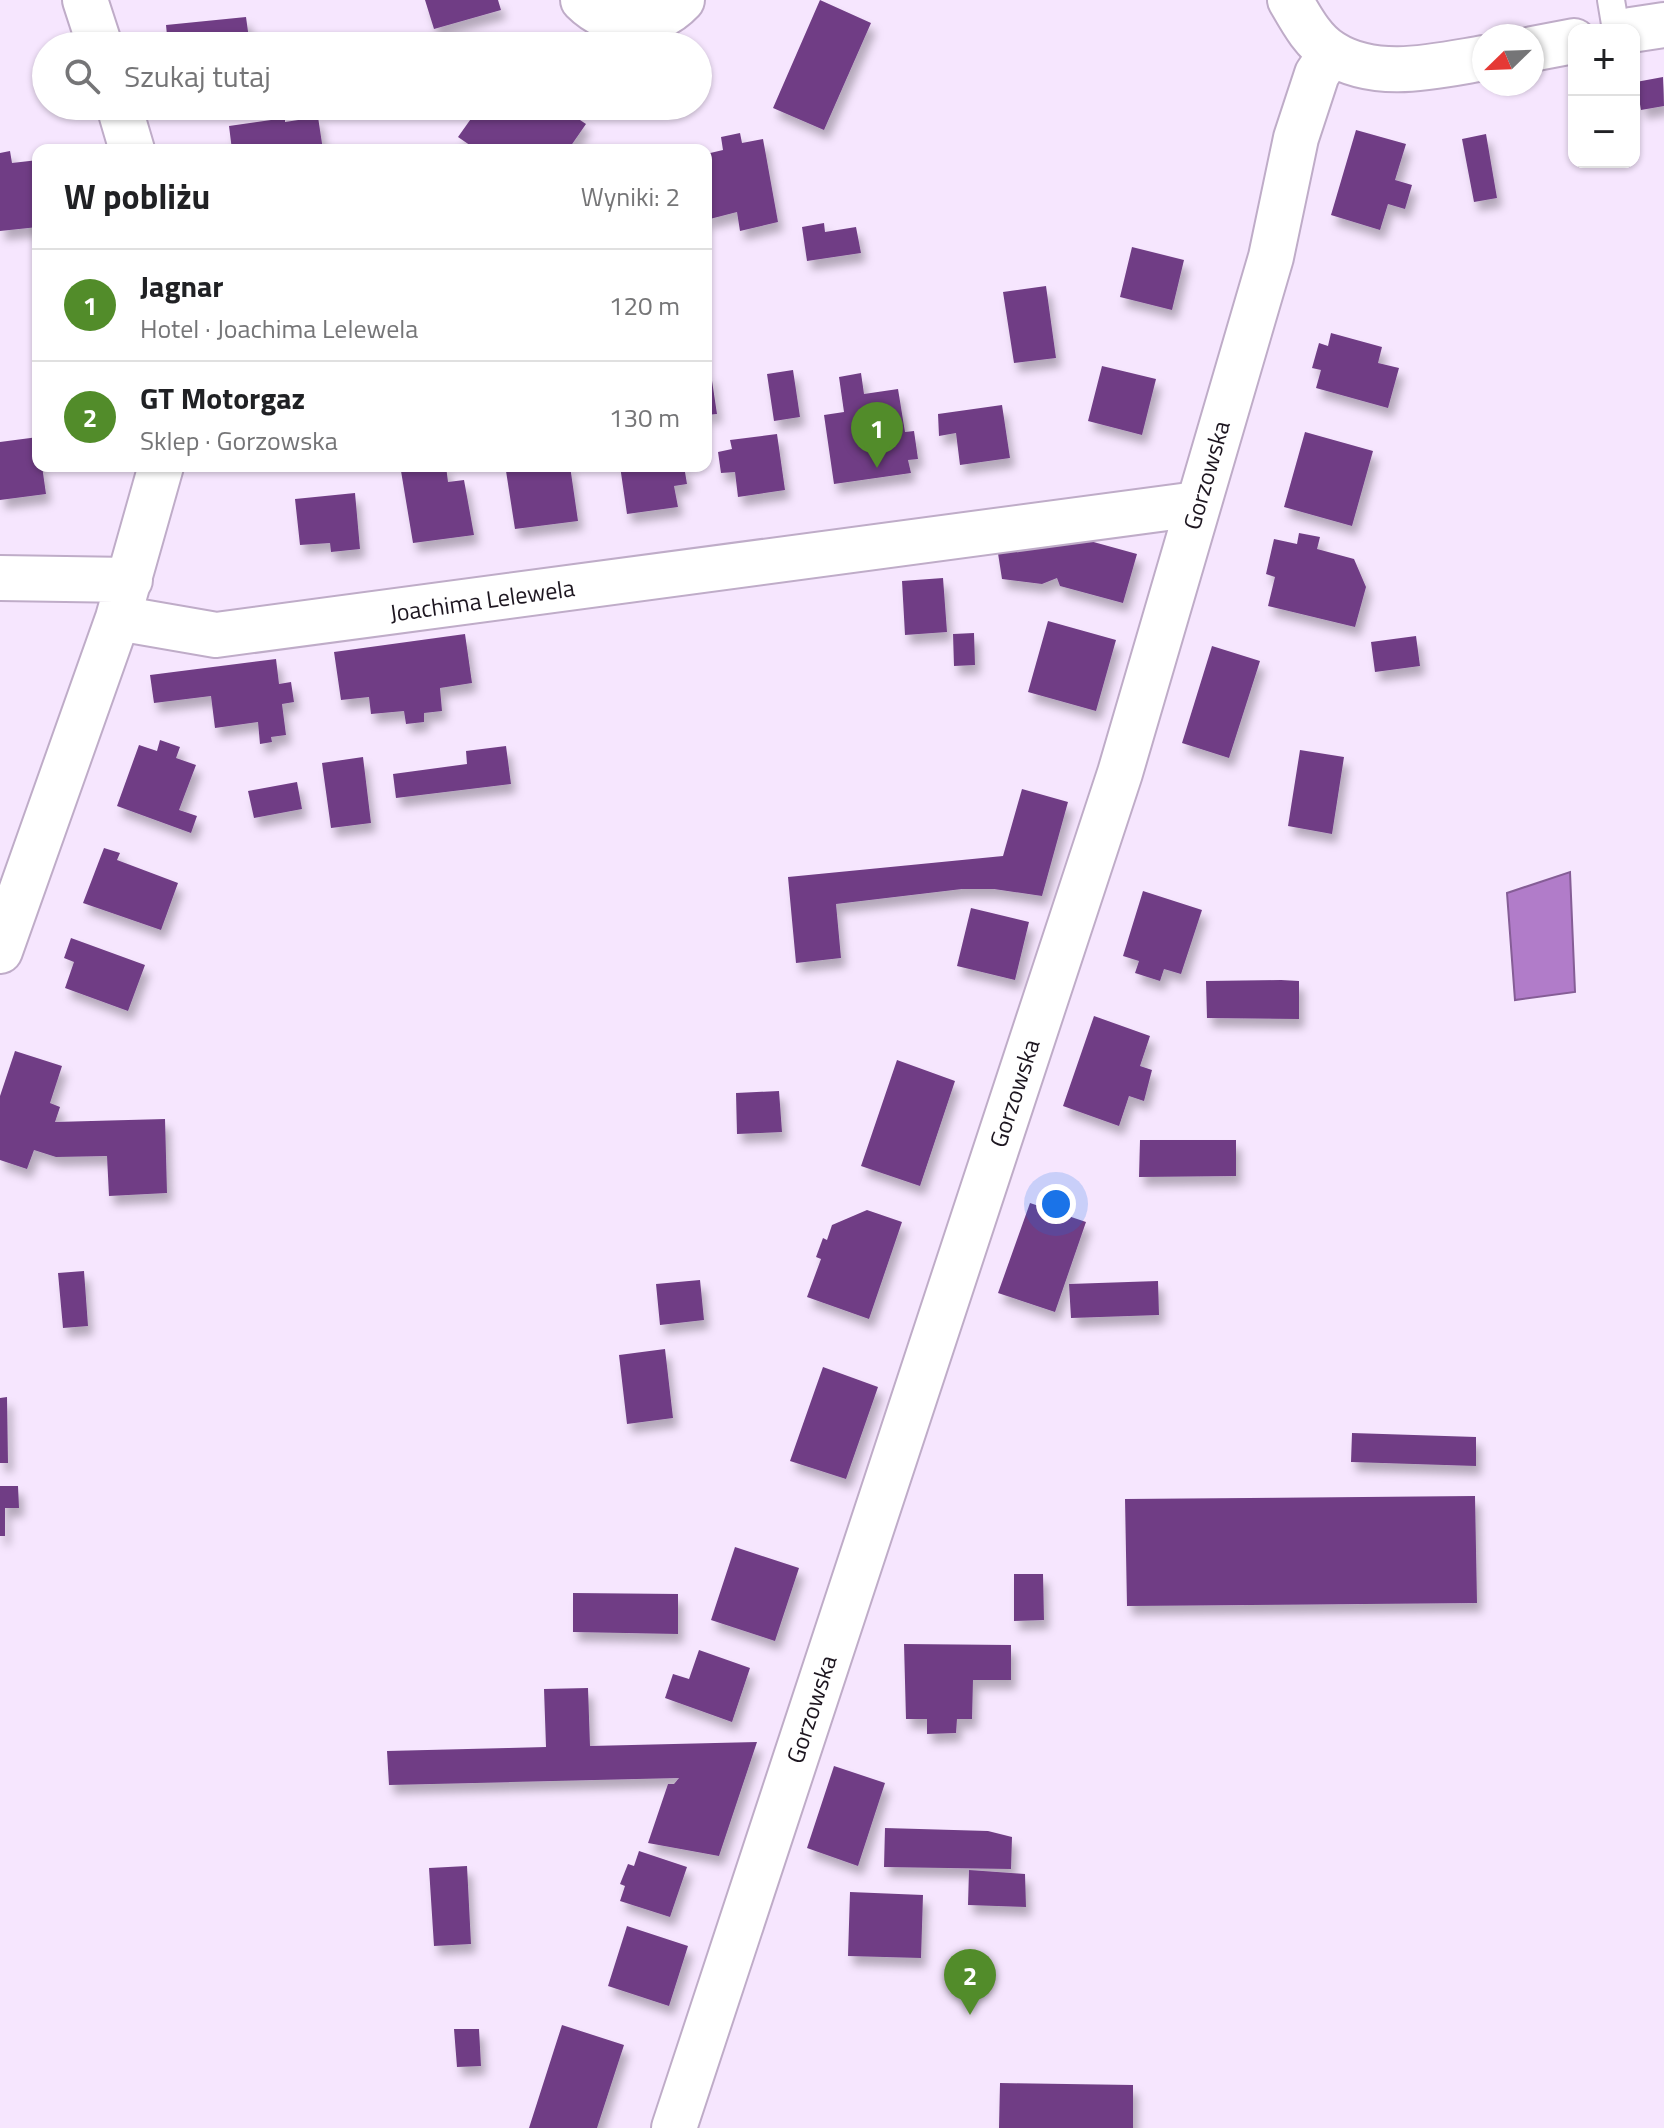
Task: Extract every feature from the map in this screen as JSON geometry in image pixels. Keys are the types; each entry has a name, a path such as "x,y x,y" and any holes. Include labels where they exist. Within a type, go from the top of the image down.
{"street":[{"path":"85,0 95,32"},
{"path":"583,0 601,15 638,23 669,12 682,0"},
{"path":"1290,0 1315,38 1331,53 1376,68 1424,68 1472,60"},
{"path":"1640,29 1664,25"},
{"path":"1544,47 1568,42"},
{"name":"Gorzowska","path":"674,2128 1120,773 1271,257 1296,138 1317,74 1331,53"},
{"path":"123,120 130,144"},
{"path":"0,951 124,599 159,472"},
{"name":"Joachima Lelewela","path":"0,578 124,599 216,635 1197,504"}],"lane":[{"path":"1611,0 1615,24"}],"shaded area":[{"path":"1570,872 1575,992 1515,1000 1507,893"}],"building":[{"path":"425,0 498,0 501,10 434,29"},
{"path":"820,0 871,23 824,130 773,108"},
{"path":"246,17 248,32 167,32 166,25"},
{"path":"1663,77 1664,106 1641,110 1640,81"},
{"path":"271,120 318,120 322,144 231,144 229,126"},
{"path":"470,120 580,120 586,124 572,144 468,144 458,137"},
{"path":"1356,130 1406,144 1395,180 1412,185 1405,209 1388,204 1380,230 1331,215"},
{"path":"740,133 742,143 763,139 778,222 740,231 737,212 712,218 712,153 723,150 721,137"},
{"path":"1486,134 1497,198 1474,202 1462,139"},
{"path":"10,151 12,163 32,161 32,228 0,231 0,153"},
{"path":"824,223 825,232 856,227 861,253 807,261 802,227"},
{"path":"1132,247 1184,260 1172,310 1120,297"},
{"path":"1046,286 1056,358 1014,363 1003,292"},
{"path":"1331,333 1382,347 1378,363 1399,368 1388,408 1316,388 1321,370 1312,368 1319,343 1328,346"},
{"path":"1102,366 1156,379 1142,435 1088,421"},
{"path":"793,370 800,417 774,421 767,374"},
{"path":"861,373 864,394 898,389 905,432 914,431 918,459 908,460 911,473 834,484 824,415 844,412 839,377"},
{"path":"712,381 717,414 712,414"},
{"path":"1002,405 1010,458 960,465 956,433 939,436 938,414"},
{"path":"1305,432 1373,451 1352,526 1284,507"},
{"path":"777,434 785,490 738,497 735,472 721,473 718,452 732,449 730,440"},
{"path":"32,438 32,472 43,472 46,494 0,500 0,442"},
{"path":"401,472 447,472 448,482 464,480 474,535 413,543"},
{"path":"506,472 571,472 578,521 515,529"},
{"path":"621,472 685,472 687,484 674,486 678,507 627,514"},
{"path":"355,493 360,549 331,552 330,543 300,545 295,499"},
{"path":"1299,533 1320,537 1317,549 1354,559 1366,587 1355,627 1268,606 1275,577 1266,574 1274,539 1297,544"},
{"path":"1079,538 1137,554 1123,603 1060,586 1057,578 1042,584 1002,579 997,547"},
{"path":"943,578 947,632 905,635 902,581"},
{"path":"1048,621 1116,640 1096,711 1028,692"},
{"path":"974,633 975,665 954,666 953,634"},
{"path":"465,634 472,683 440,688 442,711 424,713 424,722 406,724 404,711 371,714 369,697 341,700 334,652"},
{"path":"1416,636 1420,666 1375,672 1371,642"},
{"path":"1212,646 1260,661 1229,758 1182,743"},
{"path":"276,659 279,684 291,682 294,702 282,704 286,735 271,737 272,742 260,744 258,722 215,728 211,696 154,703 150,675"},
{"path":"160,740 180,747 176,758 196,765 179,810 197,816 191,833 117,806 139,745 157,751"},
{"path":"506,746 511,784 396,798 393,774 467,764 466,751"},
{"path":"1300,750 1344,757 1332,834 1288,826"},
{"path":"363,757 371,823 331,828 322,763"},
{"path":"297,782 302,809 254,818 248,791"},
{"path":"1022,789 1068,802 1042,896 994,889 962,889 836,904 841,958 796,963 788,877 1003,856"},
{"path":"104,848 120,853 117,860 178,883 161,930 83,903"},
{"path":"1143,891 1202,910 1181,974 1164,969 1160,981 1135,973 1139,961 1123,956"},
{"path":"971,908 1029,922 1015,980 957,966"},
{"path":"71,938 145,965 128,1011 65,988 74,962 64,958"},
{"path":"1206,981 1299,981 1299,1019 1207,1018"},
{"path":"1094,1016 1150,1036 1140,1066 1152,1070 1144,1101 1129,1096 1119,1126 1063,1106"},
{"path":"15,1051 62,1066 50,1103 60,1107 55,1122 165,1119 167,1193 109,1196 107,1156 56,1157 34,1150 27,1169 0,1160 0,1096"},
{"path":"897,1060 955,1081 920,1186 861,1166"},
{"path":"779,1091 782,1132 737,1134 736,1093"},
{"path":"1140,1140 1236,1140 1236,1176 1139,1177"},
{"path":"1030,1203 1086,1222 1055,1312 998,1293"},
{"path":"867,1210 902,1222 869,1319 807,1297 821,1259 816,1257 823,1238 827,1240 832,1225"},
{"path":"84,1271 88,1326 63,1328 58,1273"},
{"path":"700,1280 704,1320 660,1325 656,1284"},
{"path":"1158,1281 1159,1315 1071,1318 1069,1284"},
{"path":"665,1349 673,1418 627,1424 619,1355"},
{"path":"823,1367 878,1387 846,1479 790,1461"},
{"path":"7,1397 8,1463 0,1463 0,1398"},
{"path":"1352,1433 1476,1437 1476,1466 1351,1462"},
{"path":"0,1486 18,1486 19,1508 5,1508 5,1536 0,1536"},
{"path":"1475,1496 1477,1603 1127,1606 1125,1499"},
{"path":"735,1547 799,1568 775,1641 711,1620"},
{"path":"1014,1574 1043,1574 1044,1620 1014,1621"},
{"path":"573,1593 678,1594 678,1634 573,1632"},
{"path":"904,1644 1011,1645 1011,1680 973,1680 972,1719 957,1719 956,1733 927,1734 927,1719 906,1719"},
{"path":"699,1650 750,1668 732,1722 665,1698 673,1674 689,1679"},
{"path":"588,1688 590,1746 757,1742 719,1856 648,1843 668,1784 674,1784 679,1778 389,1785 387,1751 546,1747 544,1689"},
{"path":"834,1766 885,1783 858,1866 807,1848"},
{"path":"885,1828 988,1831 1012,1837 1011,1869 884,1867"},
{"path":"639,1851 687,1867 670,1917 620,1901 625,1886 620,1884 628,1864 634,1866"},
{"path":"467,1866 471,1944 434,1946 429,1868"},
{"path":"969,1870 1025,1874 1026,1907 968,1905"},
{"path":"850,1892 923,1895 921,1958 848,1956"},
{"path":"627,1926 688,1946 669,2006 608,1986"},
{"path":"562,2025 624,2045 597,2128 529,2128"},
{"path":"454,2029 479,2029 481,2066 457,2067"},
{"path":"1000,2083 1133,2085 1133,2128 999,2128"}],"place":[{"name":"Jagnar","path":"877,468"},
{"name":"GT Motorgaz","path":"970,2015"}]}
